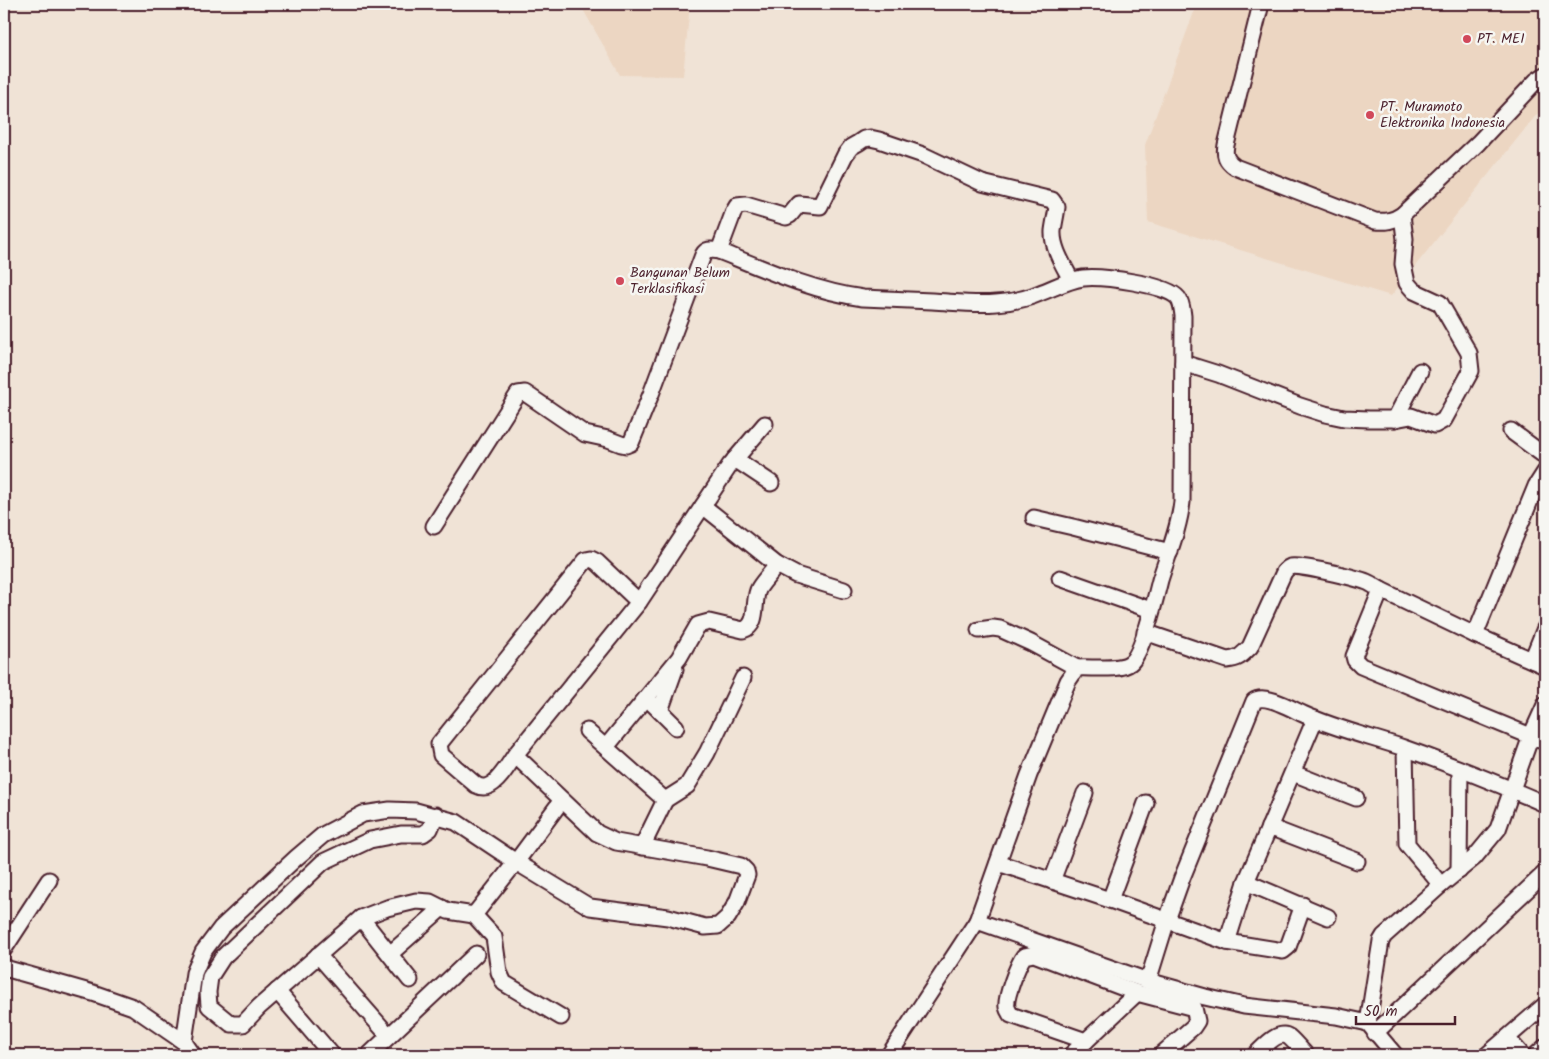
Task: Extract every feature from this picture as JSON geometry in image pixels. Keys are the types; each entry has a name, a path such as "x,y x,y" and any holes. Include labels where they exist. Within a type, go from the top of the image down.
{"street":[{"path":"1261,4 1226,145 1225,151 1228,162 1235,167 1375,221 1395,220 1402,215 1542,78"},
{"path":"719,251 737,206 746,205 786,217 799,204 820,206 845,155 858,142 870,138 924,155 982,183 1052,200 1057,206 1053,232 1054,241 1071,280"},
{"path":"1182,363 1218,374 1325,414 1344,418 1395,419 1411,416 1435,425 1444,420 1471,371 1470,353 1440,303 1414,291 1407,283 1403,264 1404,239 1402,215"},
{"path":"434,526 521,392 585,434 626,445 631,443 702,255 712,249 801,284 848,296 869,298 995,304 1021,300 1071,280 1083,278 1100,278 1153,286 1167,291 1177,297 1183,316 1182,502 1170,552 1135,659 1128,665 1116,667 1077,668 1031,643 1000,629 978,630"},
{"path":"1395,419 1420,370"},
{"path":"639,602 597,562 591,559 586,560 439,744 442,755 476,785 489,786 496,781 639,602 735,459 766,424"},
{"path":"1511,431 1545,456"},
{"path":"735,459 771,483"},
{"path":"1475,635 1536,486 1545,472"},
{"path":"703,506 777,566 796,575 844,590"},
{"path":"1034,518 1170,552"},
{"path":"606,747 679,658 698,625 709,622 743,630 748,629 752,622 758,589 777,566"},
{"path":"1145,632 1227,660 1236,659 1242,656 1250,647 1284,572 1292,566 1367,582 1475,635 1538,663 1545,628"},
{"path":"1060,578 1151,610"},
{"path":"1381,590 1356,649 1354,656 1357,663 1538,739"},
{"path":"660,711 679,658"},
{"path":"888,1055 976,921 1029,775 1068,682 1077,668"},
{"path":"642,847 666,800 687,786 707,753 743,678"},
{"path":"646,698 676,727"},
{"path":"1148,981 1167,920 1186,869 1254,701 1258,698 1263,698 1315,719 1405,749 1545,804"},
{"path":"1372,1028 1381,941 1384,936 1441,885 1474,858 1498,829 1511,790 1538,739 1545,705"},
{"path":"1227,942 1246,882 1315,719"},
{"path":"587,731 666,800"},
{"path":"1405,749 1407,844 1441,885"},
{"path":"184,1042 194,973 203,952 221,928 322,835 363,814 390,810 416,811 456,822 516,862 590,907 668,917 705,927 718,926 728,916 747,875 741,866 616,842 597,832 515,755"},
{"path":"1459,871 1460,770"},
{"path":"1293,773 1356,798"},
{"path":"1052,881 1085,793"},
{"path":"474,915 562,800"},
{"path":"1110,900 1146,803"},
{"path":"436,816 430,830 424,834 401,834 370,840 322,862 223,957 210,977 209,1006 231,1024 243,1024 277,991 361,918 387,908 416,901 430,902 448,911 474,915 494,937 499,972 504,983 561,1016"},
{"path":"1269,827 1357,861"},
{"path":"998,863 1110,900 1227,942 1283,950 1288,947 1303,905"},
{"path":"1372,1028 1545,874"},
{"path":"4,949 49,880"},
{"path":"1246,882 1328,916"},
{"path":"390,954 442,908"},
{"path":"361,918 410,980"},
{"path":"976,921 1148,981 1205,998 1244,1006 1336,1016 1372,1028 1394,1055"},
{"path":"369,1055 476,954"},
{"path":"1086,1041 1011,1014 1007,1010 1007,1000 1019,963 1024,956 1034,954 1137,993 1194,1008 1197,1021 1193,1027 1161,1055"},
{"path":"318,955 389,1036"},
{"path":"4,966 133,1007 184,1042 193,1055"},
{"path":"277,991 332,1055"},
{"path":"1071,1055 1137,993"},
{"path":"1487,1055 1545,1005"},
{"path":"1256,1055 1276,1037 1282,1035 1288,1036 1306,1055"},
{"path":"1506,1038 1522,1055"},
{"path":"1536,1055 1545,1047"}],"shaded area":[{"path":"580,4 690,4 683,76 620,75"},
{"path":"1197,4 1545,4 1545,109 1537,114 1391,296 1148,222 1145,145"}],"place":[{"name":"PT. MEI","path":"1467,39"},
{"name":"PT. Muramoto Elektronika Indonesia","path":"1370,115"},
{"name":"Bangunan Belum Terklasifikasi","path":"620,281"}]}
